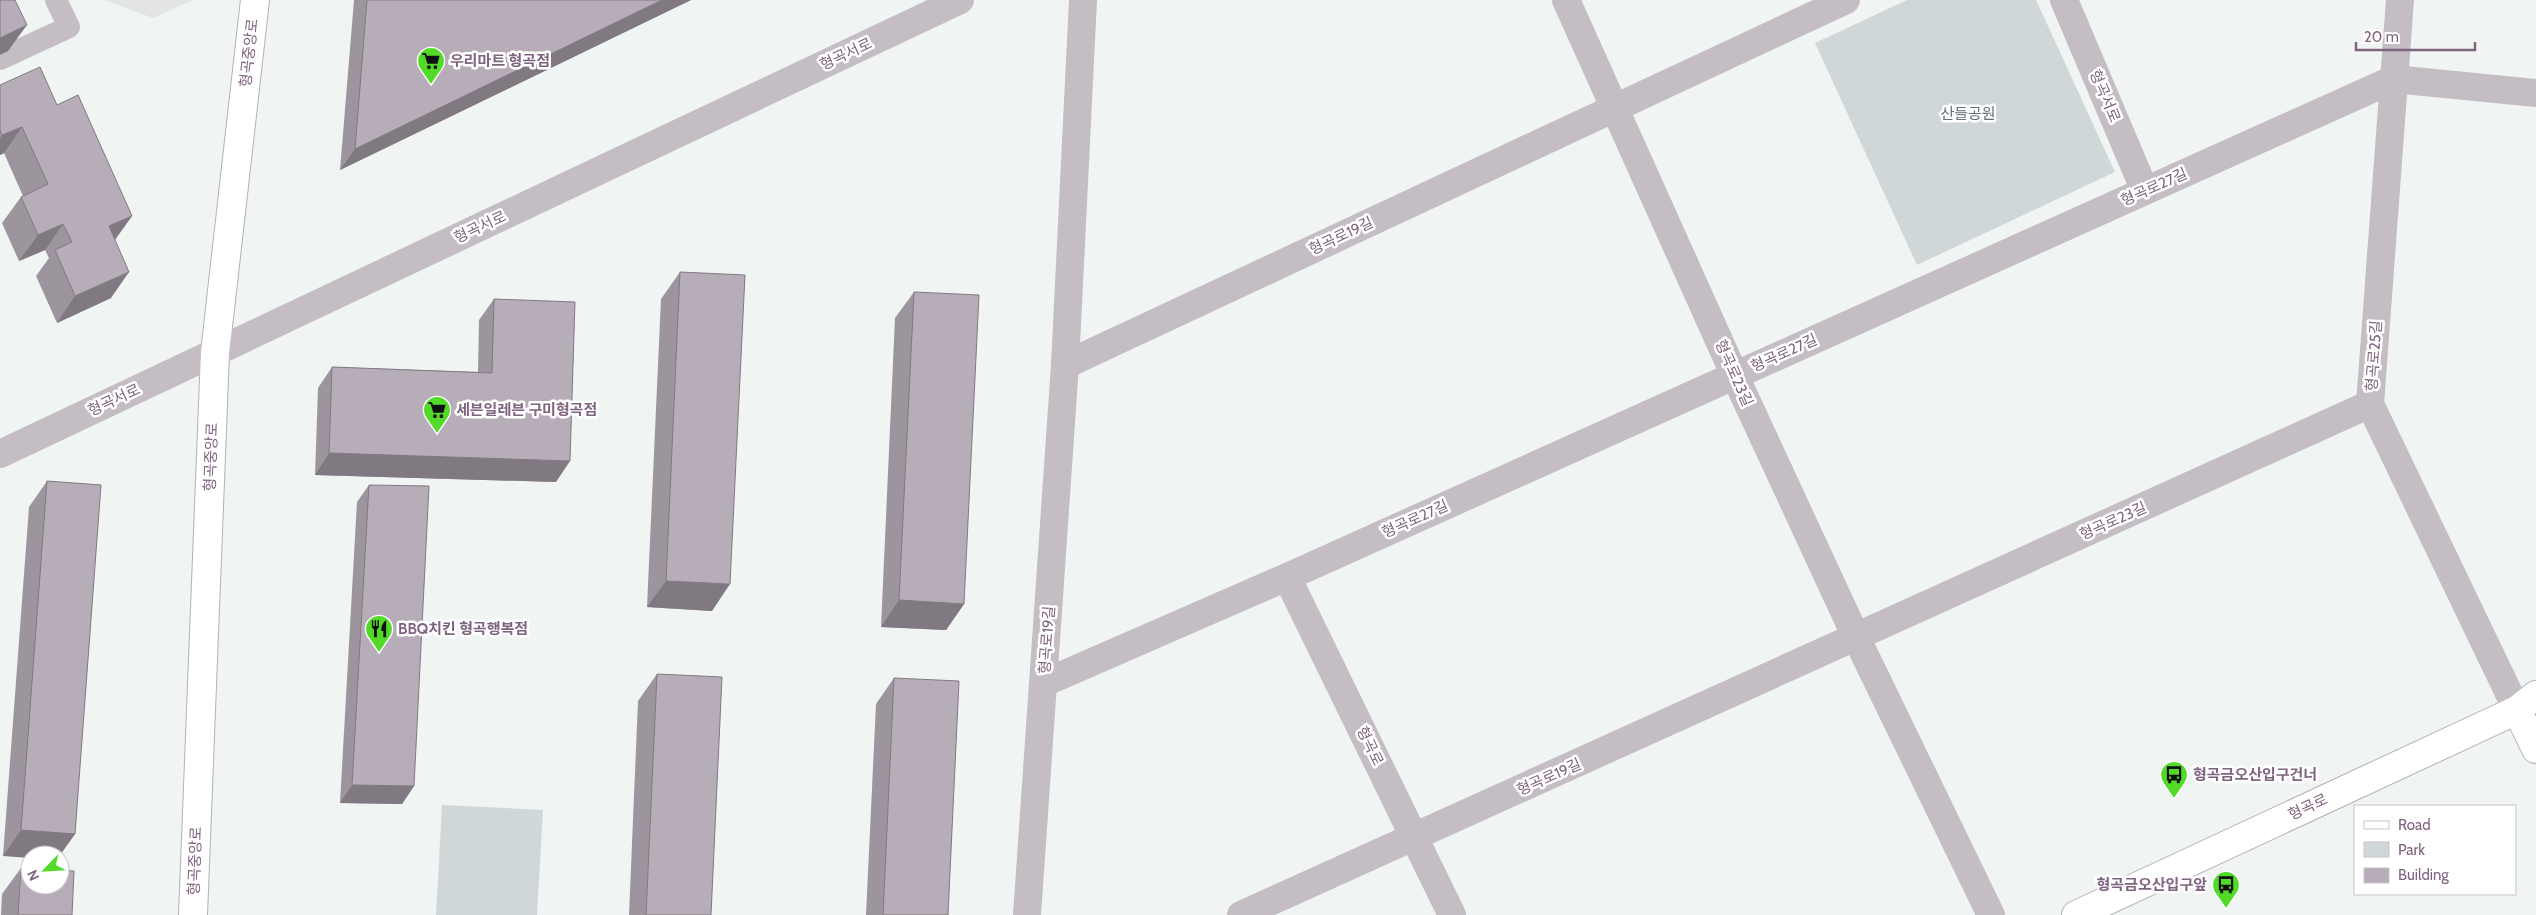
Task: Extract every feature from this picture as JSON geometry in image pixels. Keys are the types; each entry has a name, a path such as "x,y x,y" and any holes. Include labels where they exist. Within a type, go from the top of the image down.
{"street":[{"name":"형곡중앙로","path":"193,915 215,353 254,0"},
{"name":"형곡서로","path":"0,454 960,0"},
{"name":"형곡로19길","path":"1027,915 1065,364 1083,0"},
{"name":"형곡로23길","path":"1566,0 1616,107 1735,376 1856,637 1991,915"},
{"path":"1616,107 1846,0"},
{"name":"형곡서로","path":"2064,0 2145,191"},
{"name":"형곡로25길","path":"2400,0 2370,404 2527,702"},
{"name":"형곡로27길","path":"1044,683 1735,376 2394,79 2536,92"},
{"name":"형곡로19길","path":"1065,364 1616,107"},
{"name":"형곡로23길","path":"1856,637 2370,404"},
{"name":"형곡로","path":"1287,576 1452,915"},
{"name":"형곡로19길","path":"1241,915 1415,838 1856,637"},
{"path":"2527,702 2536,749"},
{"name":"형곡로","path":"2076,915 2527,702"}],"lane":[{"path":"0,60 69,27 56,0"}],"shaded area":[{"path":"104,0 193,0 153,18"}],"green space":[{"name":"산들공원","path":"1907,0 2036,0 2115,172 1917,265 1815,43"},
{"path":"442,805 543,810 537,915 436,915"}],"building":[{"path":"0,0 15,0 27,25 0,38"},
{"name":"우리마트 형곡점","path":"367,0 662,0 355,149"},
{"path":"40,67 57,105 78,95 132,216 109,226 129,272 75,296 55,250 72,242 63,224 38,235 21,197 48,184 22,127 2,135 0,130 0,85"},
{"path":"680,272 745,275 730,584 666,581"},
{"path":"914,292 979,295 964,604 899,600"},
{"name":"세븐일레븐 구미형곡점","path":"494,299 575,302 570,461 329,453 332,367 492,373"},
{"path":"47,481 101,485 75,834 21,830"},
{"name":"BBQ치킨 형곡행복점","path":"369,485 429,486 414,786 352,785"},
{"path":"657,674 722,677 711,915 646,915"},
{"path":"894,678 959,681 948,915 883,915"},
{"path":"70,871 74,871 72,915 18,915 20,884 20,895 70,895"}],"place":[{"name":"우리마트 형곡점","path":"431,85"},
{"name":"세븐일레븐 구미형곡점","path":"437,434"},
{"name":"BBQ치킨 형곡행복점","path":"379,653"},
{"name":"형곡금오산입구건너","path":"2174,799"},
{"name":"형곡금오산입구앞","path":"2226,909"}]}
